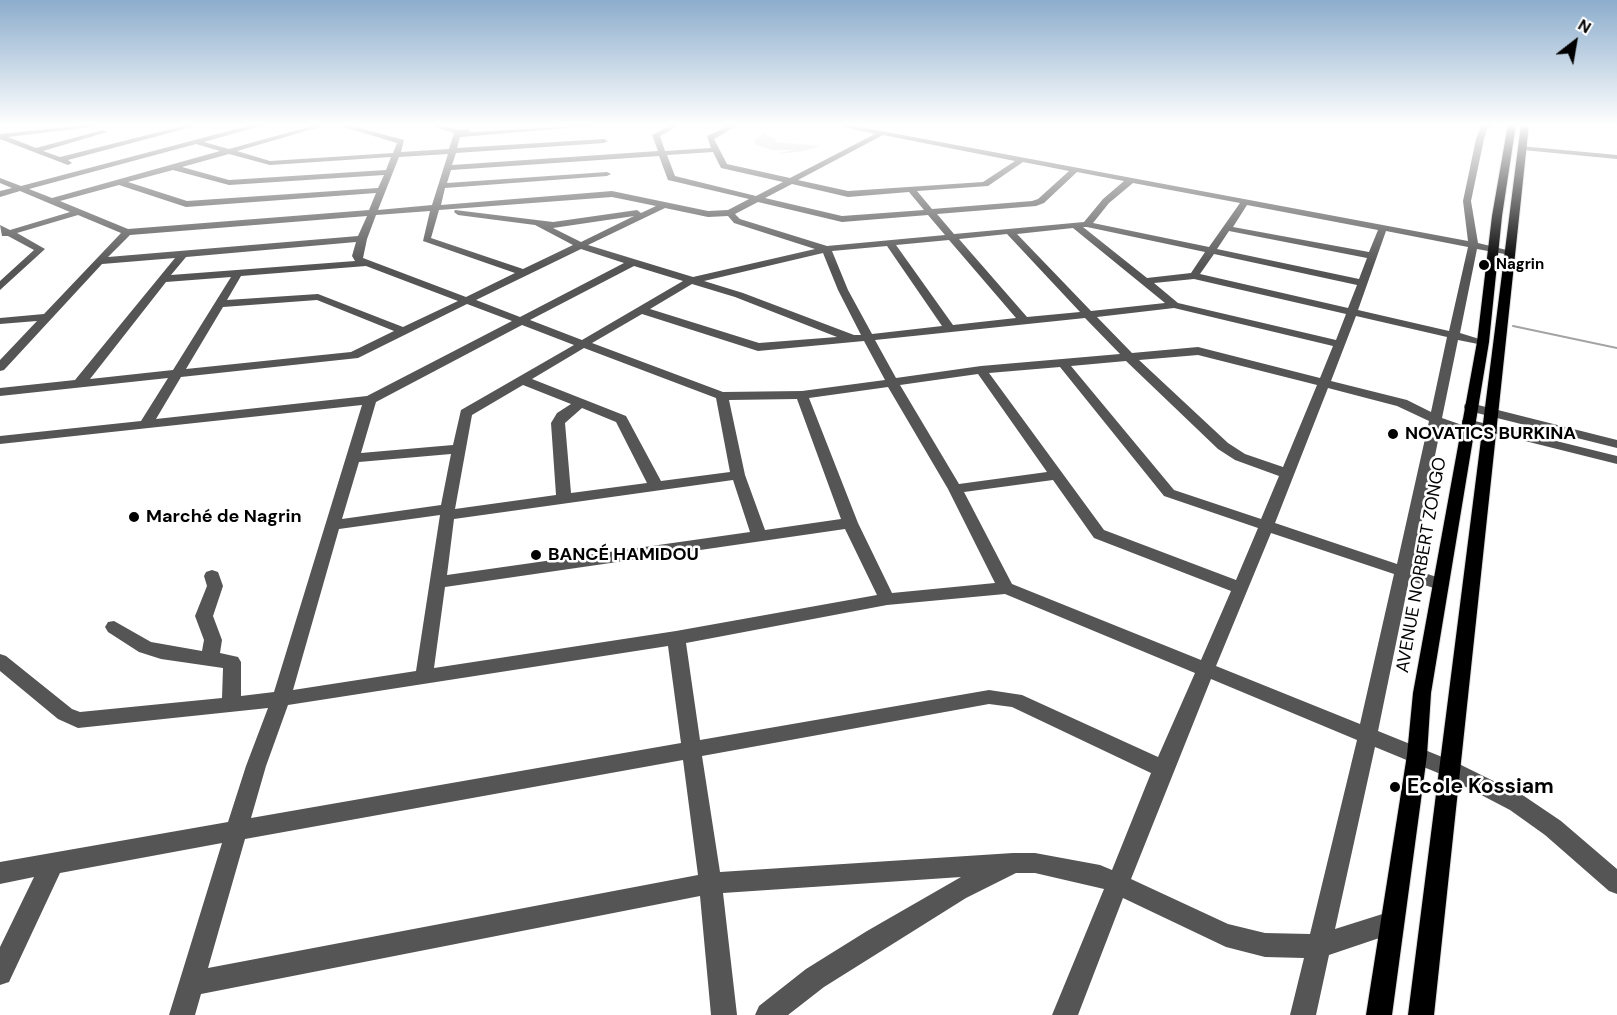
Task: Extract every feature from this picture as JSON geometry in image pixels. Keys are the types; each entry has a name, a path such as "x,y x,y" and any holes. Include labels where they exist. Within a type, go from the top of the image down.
{"main road":[{"name":"AVENUE NORBERT ZONGO","path":"1421,1015 1450,769 1456,695 1491,420 1498,256 1497,216 1504,171"},
{"name":"AVENUE NORBERT ZONGO","path":"1379,1015 1417,755 1422,693 1498,256 1518,171"}],"street":[{"path":"0,194 83,171"},
{"path":"52,201 157,171"},
{"path":"188,171 229,183 389,172 371,213 357,256 366,263 585,342 722,396 802,395 981,370 1204,351 1402,403 1436,420 1491,420 1617,444"},
{"path":"447,171 439,208 426,235 428,240 525,273"},
{"path":"668,171 671,178 842,219 1033,204 1041,201 1073,171"},
{"path":"745,171 850,194 987,184 1005,171"},
{"path":"439,208 540,224 576,222 650,211 730,213 806,171"},
{"path":"1081,171 1383,228 1472,253 1498,256"},
{"path":"1303,1015 1368,734 1472,253 1467,201 1473,171"},
{"path":"443,186 608,174 612,194"},
{"path":"272,198 288,179"},
{"path":"0,180 127,232 612,194 693,212"},
{"path":"1088,224 1106,201 1130,181"},
{"path":"118,182 183,204 382,190"},
{"path":"912,191 1024,321"},
{"path":"206,226 226,202"},
{"path":"1194,276 1245,202"},
{"path":"0,392 350,356 664,205"},
{"path":"3,232 80,212"},
{"path":"730,213 735,220 826,249 843,290 892,382 955,489 1006,588"},
{"path":"540,224 581,246 739,295 853,339"},
{"path":"424,676 458,449 466,413 690,281 826,249 1088,224 1362,283"},
{"path":"1075,225 1174,305"},
{"path":"1226,228 1372,256"},
{"path":"1065,1015 1163,769 1241,588 1340,344 1383,228"},
{"path":"0,287 40,249 3,232"},
{"path":"0,367 127,232"},
{"path":"1010,232 1128,356 1223,446 1240,457 1286,473"},
{"path":"102,261 362,238"},
{"path":"890,243 950,328"},
{"path":"1472,253 1498,256"},
{"path":"79,384 183,254"},
{"path":"164,279 366,263"},
{"path":"0,440 370,400 630,263"},
{"path":"146,424 238,273"},
{"path":"1146,281 1194,276 1483,342"},
{"path":"219,304 318,297 404,332"},
{"path":"640,310 758,347 1174,305 1340,344"},
{"path":"0,321 48,317"},
{"path":"1062,362 1166,490 1179,498 1440,584"},
{"path":"981,370 1090,525 1103,536 1241,588"},
{"path":"522,380 615,415 624,422 656,486"},
{"path":"802,395 850,523 886,599"},
{"path":"722,396 738,475 759,536"},
{"path":"182,1015 256,766 281,699 355,458 370,400"},
{"path":"564,498 558,423 562,416 581,403"},
{"path":"1491,420 1617,460"},
{"path":"355,458 458,449"},
{"path":"334,525 738,475"},
{"path":"955,489 1055,475"},
{"path":"439,582 850,523"},
{"path":"210,658 213,640 204,616 215,586 212,576"},
{"path":"0,661 65,714 78,720 103,720 281,699 676,638 886,599 1006,588 1450,769 1517,803 1553,828 1617,883"},
{"path":"114,627 145,647 161,652 230,660 234,664 231,705"},
{"path":"676,638 710,883 724,1015"},
{"path":"0,873 996,697 1015,700 1163,769"},
{"path":"0,973 53,862"},
{"path":"192,983 710,883 1013,863 1059,867 1101,876 1226,935 1265,945 1318,946 1392,923"},
{"path":"768,1015 815,978 874,939 958,890 1013,863"}],"waterway":[{"path":"1513,326 1617,348"}],"place":[{"name":"Nagrin","path":"1484,265"},
{"name":"NOVATICS BURKINA","path":"1393,434"},
{"name":"Marché de Nagrin","path":"134,517"},
{"name":"BANCÉ HAMIDOU","path":"536,555"},
{"name":"Ecole Kossiam","path":"1395,787"}]}
